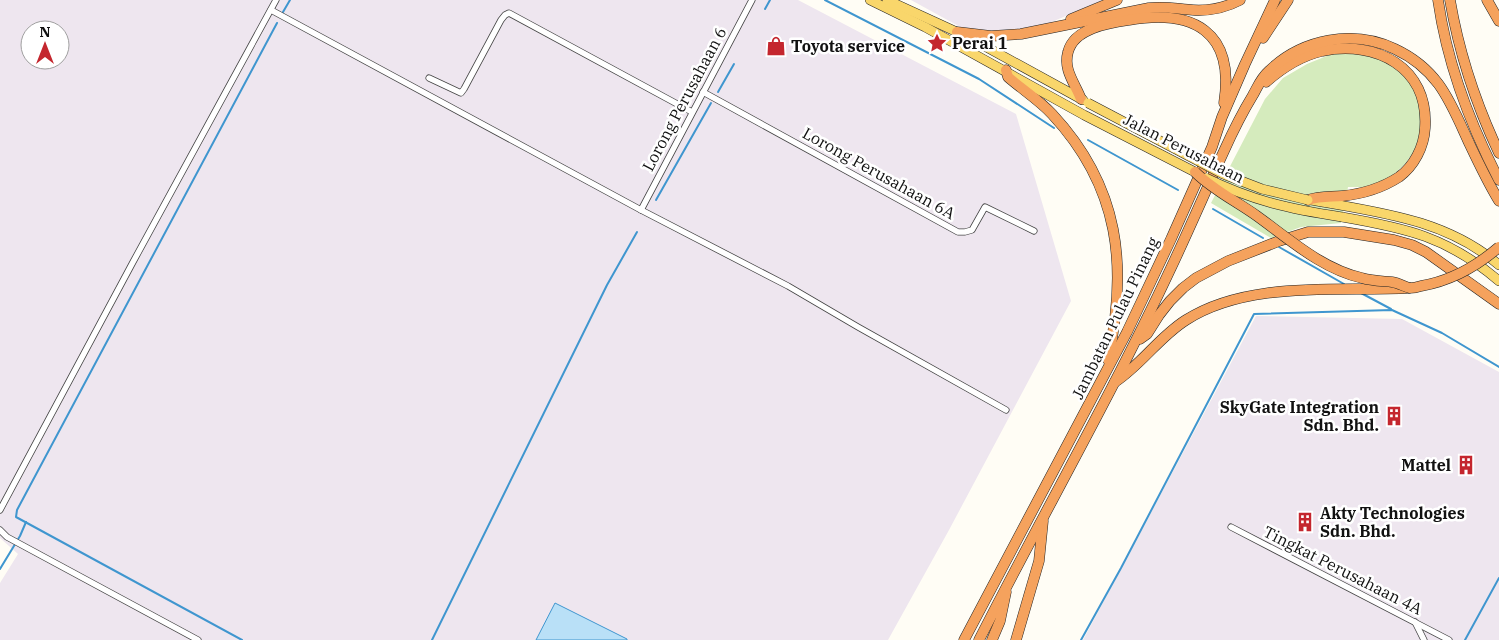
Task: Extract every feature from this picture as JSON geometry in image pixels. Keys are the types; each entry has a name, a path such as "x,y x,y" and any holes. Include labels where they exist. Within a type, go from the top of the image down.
{"highway":[{"path":"1054,28 1117,0"},
{"path":"957,32 1002,36 1021,34 1149,8 1209,10 1224,7 1240,0"},
{"name":"Jambatan Pulau Pinang","path":"964,640 1106,373 1171,239 1212,147 1222,117 1245,64 1275,0"},
{"path":"1245,64 1288,0"},
{"path":"1438,0 1447,45 1464,100 1479,141 1499,180"},
{"path":"1450,0 1460,46 1474,95 1499,153"},
{"path":"1487,0 1499,22"},
{"path":"1084,101 1070,76 1067,61 1069,48 1079,36 1097,28 1124,21 1147,18 1173,18 1186,20 1201,28 1219,48 1226,78 1222,117"},
{"name":"Jambatan Pulau Pinang","path":"979,640 1137,340 1190,229 1238,120 1261,80 1271,68 1291,54 1319,42 1337,39 1362,39 1394,48 1425,70 1445,93 1499,201"},
{"path":"1254,92 1286,66 1301,58 1341,49 1366,50 1389,58 1403,68 1415,82 1424,105 1425,126 1421,147 1410,166 1400,176 1382,187 1355,194 1308,200"},
{"path":"1006,70 1006,75 1044,106 1071,136 1090,164 1106,202 1112,221 1117,255 1118,293 1114,332 1106,373"},
{"path":"1195,172 1206,183 1328,265 1342,272 1362,278 1398,283 1409,288"},
{"path":"1137,340 1147,334 1158,315 1177,294 1204,273 1228,261 1308,232 1344,232 1394,240 1412,245 1426,252 1499,304"},
{"path":"1114,383 1127,374 1167,333 1206,308 1226,301 1264,293 1409,288 1427,285 1447,279 1476,264 1499,247"},
{"path":"1016,640 1039,561 1043,518"},
{"name":"Jambatan Pulau Pinang","path":"992,640 1004,606 1008,583"}],"main road":[{"name":"Jalan Perusahaan","path":"870,0 925,27 1084,114 1227,188 1258,200 1288,208 1390,226 1426,236 1466,256 1499,281"},
{"name":"Jalan Perusahaan","path":"887,0 957,32 1223,174 1262,189 1308,200 1403,217 1434,227 1454,235 1475,247 1499,265"}],"street":[{"path":"0,510 276,0"},
{"name":"Lorong Perusahaan 6","path":"641,210 752,0"},
{"path":"271,10 641,210 788,286 858,328 1006,410"},
{"path":"429,78 461,93 501,20 509,13 692,112"},
{"name":"Lorong Perusahaan 6A","path":"703,92 958,232 972,230 985,207 1034,231"},
{"name":"Tingkat Perusahaan 4A","path":"1231,527 1448,640"},
{"path":"0,530 20,544 198,640"},
{"path":"1415,622 1424,640"}],"shaded area":[{"name":"Perai 1","path":"0,0 798,0 1016,114 1071,301 888,640 0,640 0,583 18,554 0,538"},
{"path":"911,0 1103,0 1047,24 1005,32 962,28"},
{"path":"1256,316 1402,319 1499,372 1499,640 1083,640"}],"green space":[{"path":"1366,52 1382,56 1407,76 1421,104 1420,136 1414,151 1405,164 1393,175 1379,182 1364,187 1348,187 1341,223 1301,227 1271,238 1211,203 1265,99 1283,78 1307,64 1334,53"}],"water":[{"path":"555,603 627,639 627,640 536,640"}],"waterway":[{"path":"283,12 290,0"},
{"path":"765,9 770,0"},
{"path":"825,0 979,79 1054,128"},
{"path":"242,640 16,517 17,510 277,23"},
{"path":"718,92 734,64"},
{"path":"656,200 711,103"},
{"path":"1088,140 1178,190"},
{"path":"1213,209 1263,238"},
{"path":"432,640 607,285 637,232"},
{"path":"1279,247 1344,284"},
{"path":"1361,293 1391,309"},
{"path":"1081,640 1121,568 1254,314 1392,310 1442,333 1499,367"},
{"path":"0,569 20,536 26,522"},
{"path":"1465,640 1499,578"}],"place":[{"name":"Perai 1","path":"937,43"},
{"name":"Toyota service","path":"776,46"},
{"name":"SkyGate Integration Sdn. Bhd.","path":"1394,416"},
{"name":"Mattel","path":"1466,465"},
{"name":"Akty Technologies Sdn. Bhd.","path":"1305,522"}]}
